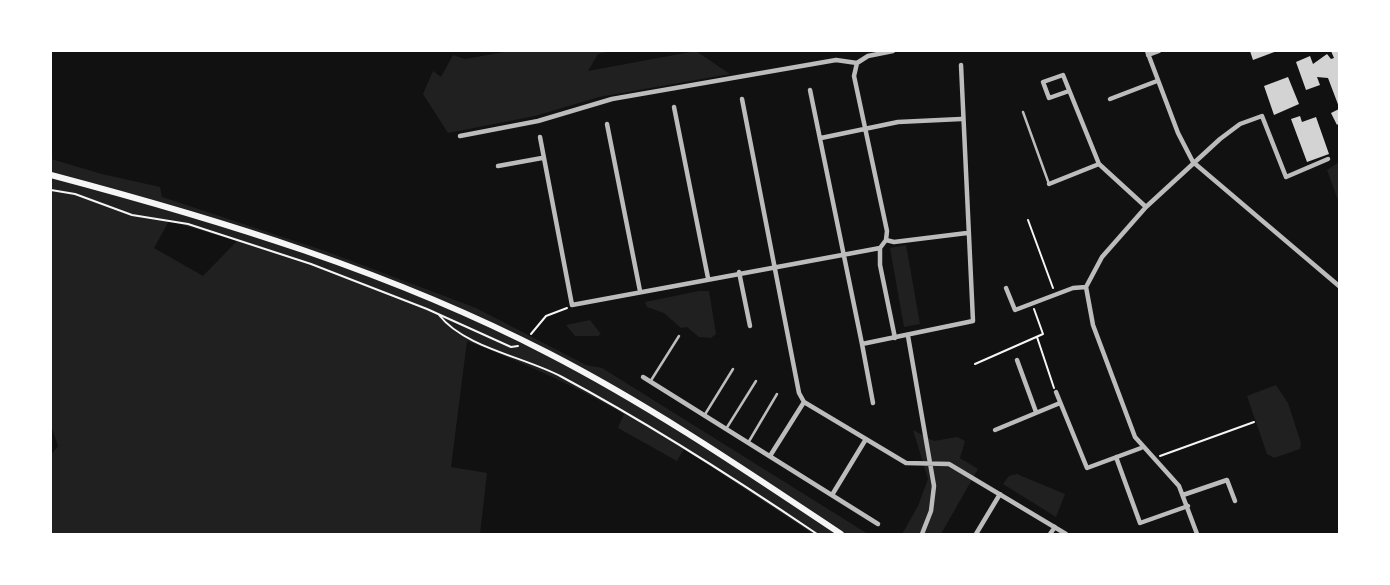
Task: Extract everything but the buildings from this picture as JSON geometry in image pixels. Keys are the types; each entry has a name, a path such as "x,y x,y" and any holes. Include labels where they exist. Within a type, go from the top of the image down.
{"main road":[{"path":"51,175 159,204 314,254 485,322 642,405 841,534"}],"street":[{"path":"460,136 538,121 612,99 836,60 857,63 868,56 892,51"},
{"path":"1159,51 1148,53 1157,81 1193,162 1339,286"},
{"path":"857,63 854,76 887,231 886,240 880,248 880,265 895,338"},
{"path":"862,344 908,337 973,321 961,119 961,65"},
{"path":"1069,91 1049,98 1043,82 1063,75 1099,164 1146,207"},
{"path":"1110,99 1157,81"},
{"path":"810,90 845,253 873,403"},
{"path":"743,99 799,393 804,402 906,463 950,464 1066,534"},
{"path":"674,107 708,278"},
{"path":"1197,534 1183,495 1171,477 1141,448 1093,325 1086,288 1102,257 1146,207 1193,162 1240,124 1260,116 1286,177 1328,159"},
{"path":"821,138 898,122 961,119"},
{"path":"607,124 640,291"},
{"path":"540,137 570,306 775,265 880,248"},
{"path":"498,166 542,158"},
{"path":"1049,184 1099,164"},
{"path":"886,240 894,242 967,233"},
{"path":"739,272 750,326"},
{"path":"1006,288 1015,310 1055,294 1086,288"},
{"path":"908,337 933,500 922,533"},
{"path":"1017,360 1036,412"},
{"path":"643,377 878,524"},
{"path":"1056,392 1087,468 1141,448"},
{"path":"770,456 804,402"},
{"path":"995,430 1060,403"},
{"path":"832,495 866,439"},
{"path":"1116,457 1140,523 1188,506"},
{"path":"1183,495 1227,480 1234,501"},
{"path":"976,534 1000,494"},
{"path":"1050,534 1055,527"}],"lane":[{"path":"1023,112 1049,184"},
{"path":"650,382 679,336"},
{"path":"704,416 733,369"},
{"path":"726,429 756,382"},
{"path":"748,443 777,394"}],"path":[{"path":"51,191 75,194 132,215 188,224 311,264 452,319 511,347 519,345"},
{"path":"1028,220 1055,294"},
{"path":"975,364 1043,334 1032,303"},
{"path":"531,334 546,316 570,306"},
{"path":"438,314 458,333 558,375 629,414 817,534"},
{"path":"1037,336 1056,392"},
{"path":"1152,458 1254,422"}],"shaded area":[{"path":"510,51 611,51 598,54 588,71 696,51 730,74 599,97 535,116 448,133 423,94 433,71 441,77 453,55 465,59"},
{"path":"51,159 160,187 162,197 325,251 476,308 586,365 602,368 868,534 813,534 684,449 677,461 618,428 624,414 547,374 467,341 451,467 487,473 480,534 51,534 51,455 58,446 51,425","holes":["169,221 237,241 203,276 154,248"]},
{"path":"1339,162 1339,203 1327,170"},
{"path":"906,245 920,324 904,327 890,248"},
{"path":"709,291 716,334 711,338 699,337 687,327 681,328 664,313 647,307 645,302"},
{"path":"590,320 601,334 598,336 575,336 566,325"},
{"path":"1276,385 1288,403 1301,443 1300,449 1274,458 1267,454 1247,396"},
{"path":"913,430 934,441 957,437 965,441 960,458 978,469 941,534 902,534 918,506 928,479"},
{"path":"1017,474 1065,494 1056,517 1003,484 1009,476"}]}
